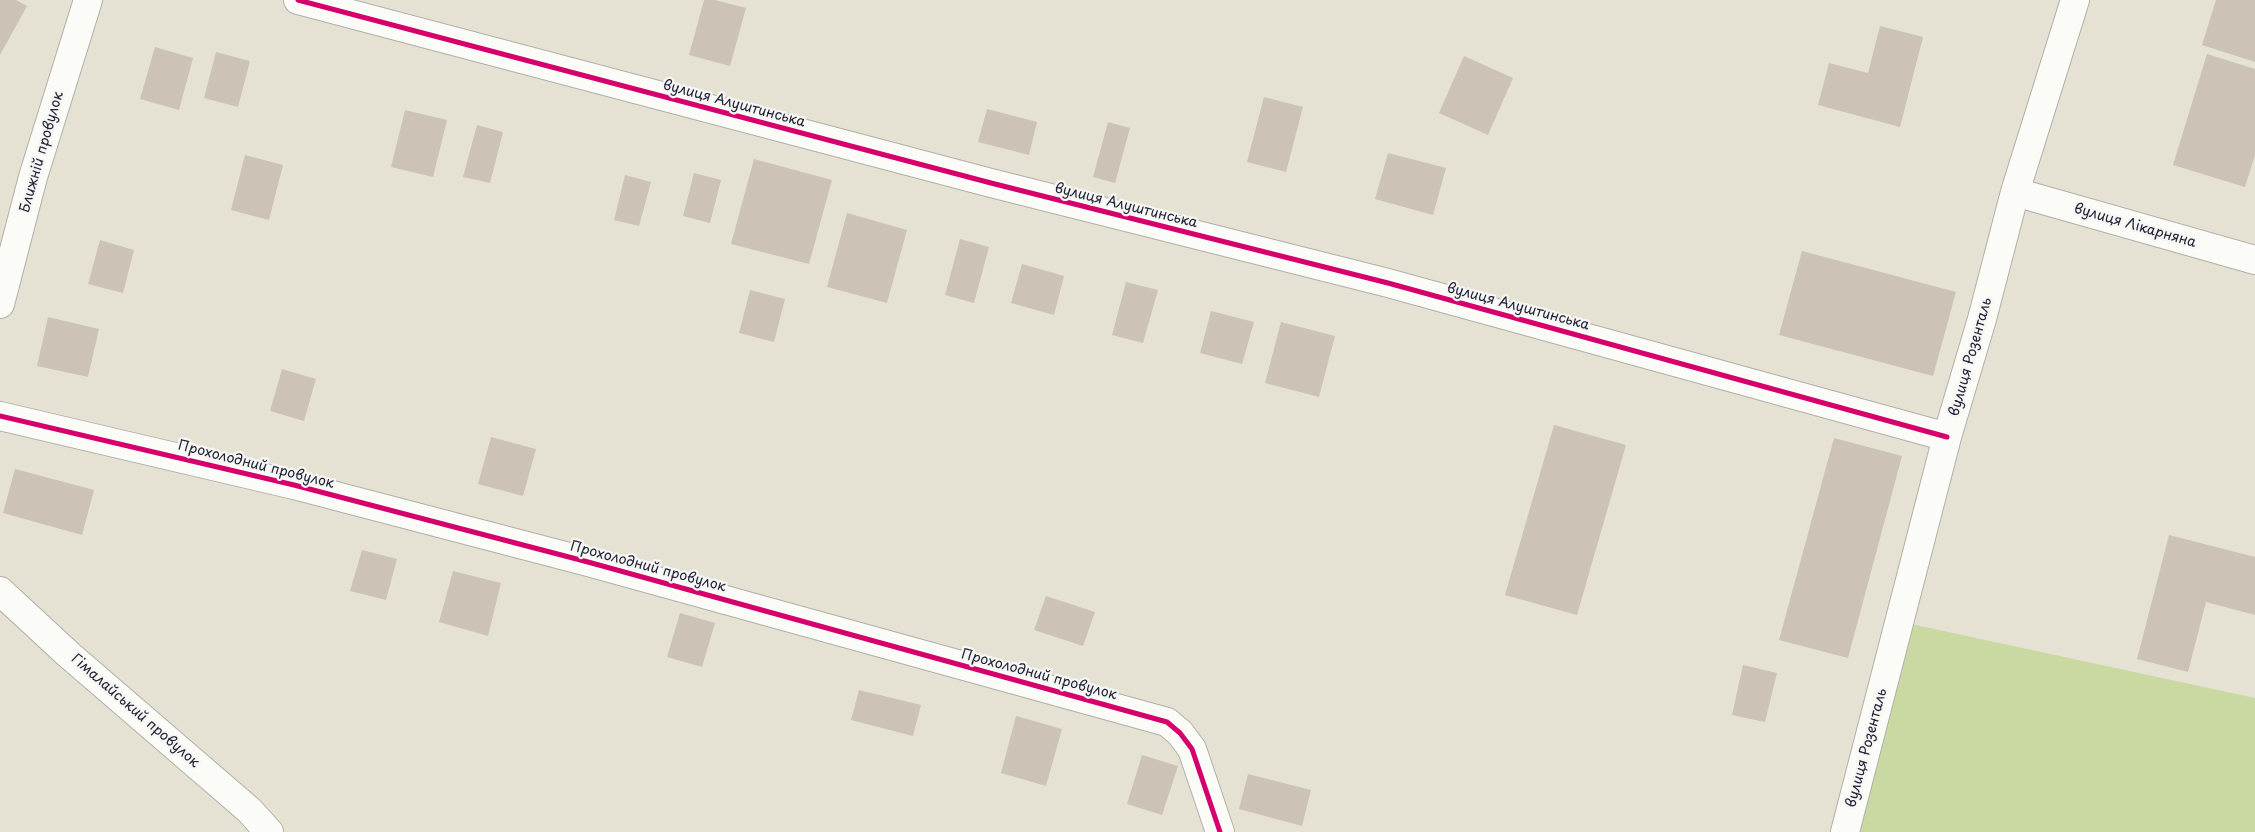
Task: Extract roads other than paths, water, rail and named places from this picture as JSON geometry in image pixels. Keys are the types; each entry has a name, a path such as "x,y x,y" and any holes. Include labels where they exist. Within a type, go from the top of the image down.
{"street":[{"name":"Ближній провулок","path":"0,304 33,177 88,0"},
{"name":"вулиця Алуштинська","path":"298,0 981,181 1388,283 1947,437"},
{"name":"вулиця Розенталь","path":"1845,832 1947,437 1982,319 2015,192 2076,0"},
{"name":"вулиця Лікарняна","path":"2015,192 2255,260"},
{"name":"Прохолодний провулок","path":"0,416 342,497 588,562 1167,722 1180,733 1192,749 1220,832"},
{"name":"Гімалайський провулок","path":"0,591 68,654 249,810 269,832"}]}
